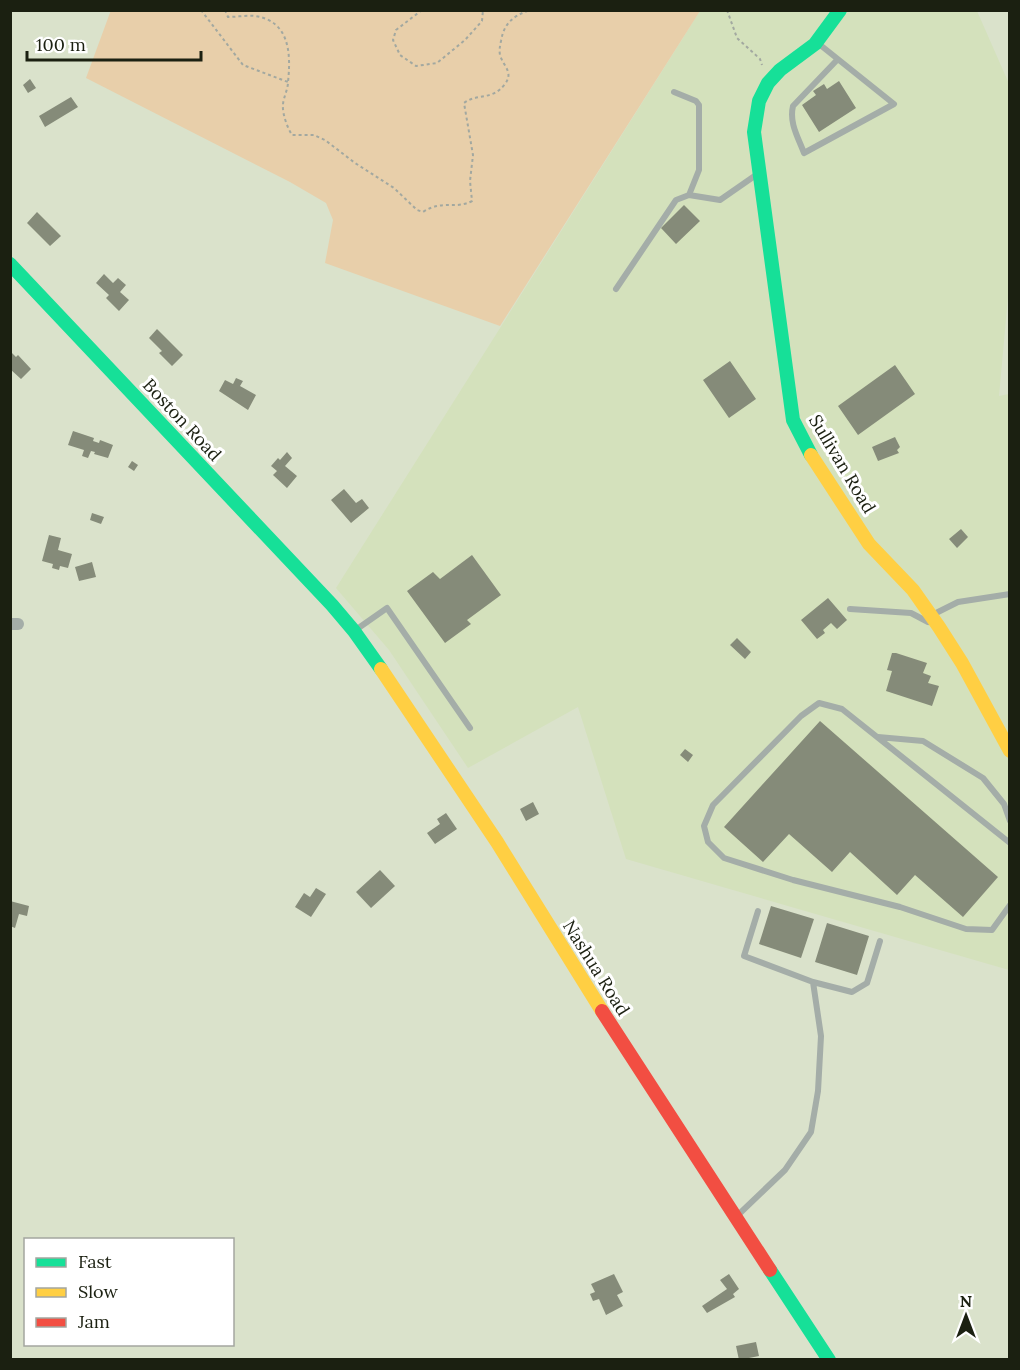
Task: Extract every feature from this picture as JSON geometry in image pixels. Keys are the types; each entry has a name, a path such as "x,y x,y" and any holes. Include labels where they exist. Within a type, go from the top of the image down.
{"main road":[{"path":"768,82 778,72 806,53 828,29 840,10"},
{"name":"Sullivan Road","path":"768,82 758,103 754,132 793,420 804,444 869,544 913,590 935,621 962,663 1010,751"},
{"name":"Boston Road","path":"10,264 327,600"},
{"name":"Nashua Road","path":"327,600 354,631 415,718 487,827 590,993 829,1359"}],"lane":[{"path":"816,41 894,104 804,153 793,127 791,115 793,106 837,60"},
{"path":"674,92 696,101 699,105 699,170 689,195"},
{"path":"616,289 676,200 689,195 720,200 759,172"},
{"path":"850,609 911,613 935,621 958,602 1010,594"},
{"path":"354,631 387,608 470,728"},
{"path":"1010,843 842,709 819,703 801,716 713,806 704,826 708,842 724,858 793,880 900,907 966,929 992,930 1010,905"},
{"path":"878,737 923,741 983,778 1004,804 1010,821"},
{"path":"758,911 744,956 813,982 852,992 867,983 880,941"},
{"path":"736,1217 786,1170 811,1132 818,1091 821,1036 813,982"}],"path":[{"path":"201,10 243,65 288,82"},
{"path":"225,10 228,17 257,16 277,25 289,45 288,82 283,105 292,135 314,135 325,140 394,188 417,210 423,212 432,206 466,204 472,201 470,182 473,155 464,103 469,99 491,96 505,84 509,77 508,67 500,57 499,49 503,29 508,21 530,10"},
{"path":"422,10 396,30 393,40 399,55 416,66 437,63 465,40 482,21 483,10"},
{"path":"727,10 737,38 760,59 768,82"}],"shaded area":[{"path":"111,10 700,11 500,326 325,263 333,220 326,203 290,182 86,78"},
{"path":"700,11 977,11 1010,86 1010,275 999,396 1009,394 1009,970 626,859 578,707 468,768 389,650 336,588"}],"building":[{"path":"30,79 36,88 28,93 23,85"},
{"path":"839,81 856,108 819,132 802,105 816,95 813,91 824,84 827,89"},
{"path":"71,97 78,107 45,127 39,116"},
{"path":"684,205 700,221 676,244 661,228"},
{"path":"37,212 61,236 50,246 27,223"},
{"path":"104,274 113,283 118,278 126,285 120,292 129,300 119,311 106,298 109,295 96,283"},
{"path":"157,329 183,355 172,366 149,338"},
{"path":"10,351 16,357 18,355 31,369 21,379 10,369"},
{"path":"730,361 756,399 729,418 703,380"},
{"path":"895,365 915,394 858,435 838,406"},
{"path":"236,378 243,381 240,386 256,395 248,410 219,391 225,380 233,384"},
{"path":"73,431 94,438 93,441 99,443 100,440 113,445 108,458 91,451 88,458 82,456 84,450 68,445"},
{"path":"895,437 900,447 897,450 899,453 878,461 872,447"},
{"path":"287,452 292,458 285,466 297,476 287,488 273,475 277,471 271,466"},
{"path":"132,461 138,465 134,471 128,467"},
{"path":"344,489 356,503 362,499 369,508 351,523 331,500"},
{"path":"92,513 104,517 101,524 90,520"},
{"path":"961,529 968,537 957,548 949,539"},
{"path":"49,535 61,538 58,550 72,554 68,568 60,566 59,570 52,568 53,564 42,561"},
{"path":"472,555 501,595 467,620 471,624 445,643 407,591 433,572 440,579"},
{"path":"92,562 96,577 79,581 75,567"},
{"path":"828,598 847,620 837,629 831,623 823,630 825,633 817,639 801,620"},
{"path":"737,638 751,652 745,659 730,645"},
{"path":"892,653 927,663 923,673 931,676 928,683 939,686 932,706 886,691 892,671 887,670"},
{"path":"820,721 998,877 963,917 915,875 897,895 850,852 832,872 789,834 763,862 724,827"},
{"path":"685,749 693,755 688,762 680,755"},
{"path":"533,802 539,814 526,821 520,809"},
{"path":"446,813 457,829 435,844 427,833 440,824 437,819"},
{"path":"380,870 395,886 371,908 356,892"},
{"path":"316,888 326,894 311,917 295,907 304,893 310,897"},
{"path":"10,901 29,906 27,916 19,914 15,928 10,926"},
{"path":"771,906 814,919 801,958 759,944"},
{"path":"827,923 869,936 857,975 815,962"},
{"path":"614,1274 623,1292 617,1295 623,1306 606,1315 599,1299 593,1301 590,1294 595,1292 591,1284"},
{"path":"729,1274 739,1289 733,1294 735,1297 707,1313 702,1306 727,1289 720,1280"},
{"path":"756,1342 759,1356 739,1360 736,1346"}],"traffic: fast":[{"path":"811,455 793,420 754,132 759,101 768,83 780,70 815,44 840,10"},
{"path":"10,264 332,605 381,669"},
{"path":"770,1270 829,1360"}],"traffic: slow":[{"path":"811,455 869,544 913,590 939,627 962,663 1010,751"},
{"path":"381,669 497,842 602,1011"}],"traffic: jam":[{"path":"602,1011 770,1270"}]}
